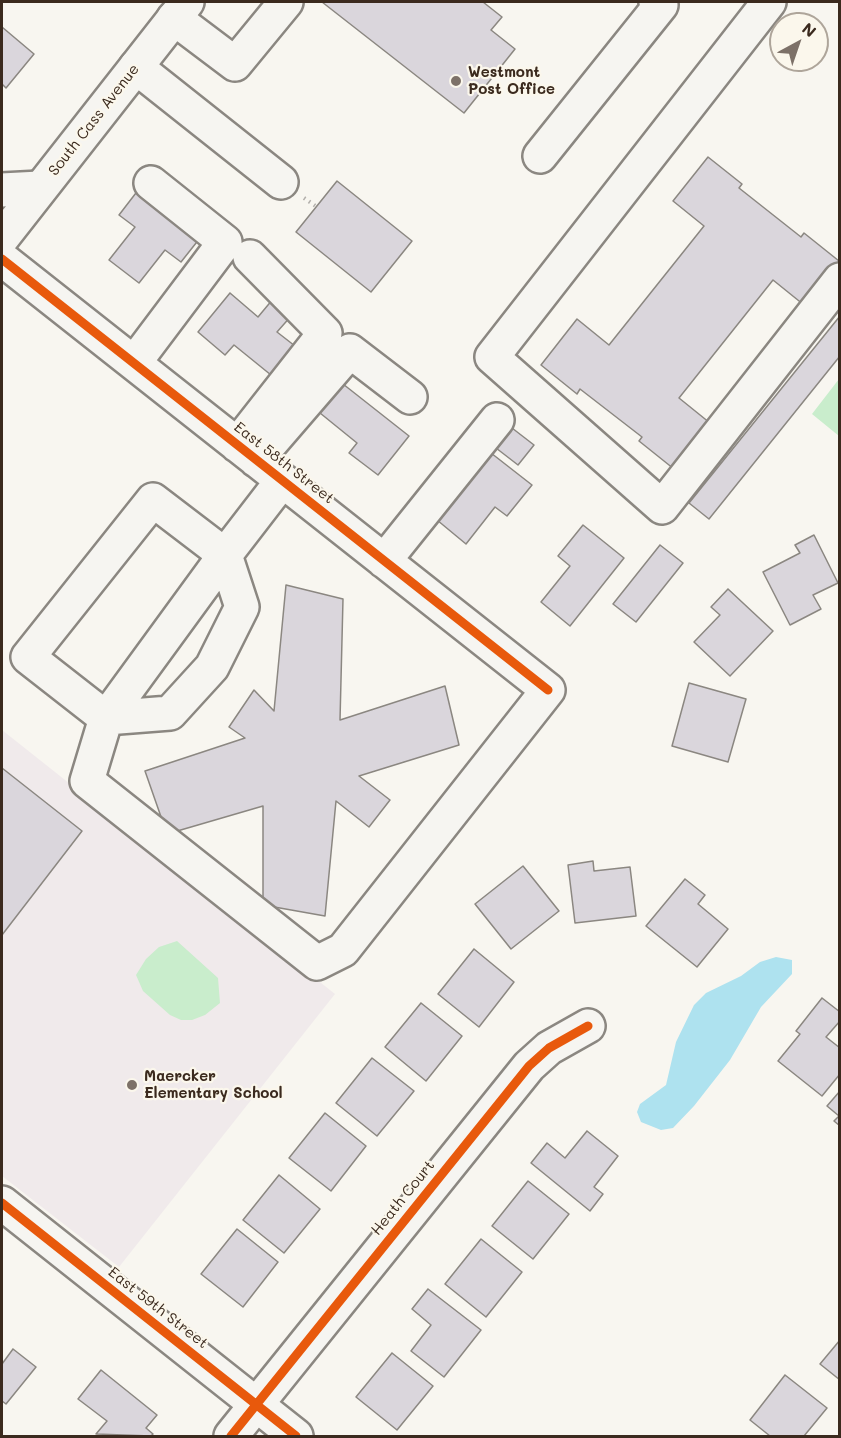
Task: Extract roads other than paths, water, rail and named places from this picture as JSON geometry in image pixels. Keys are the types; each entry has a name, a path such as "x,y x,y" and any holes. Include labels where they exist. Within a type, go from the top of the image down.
{"street":[{"path":"181,10 235,64 286,2"},
{"path":"540,156 661,5 656,2"},
{"path":"769,2 492,357 662,507 840,280"},
{"name":"South Cass Avenue","path":"2,238 181,10"},
{"path":"136,67 281,182"},
{"path":"134,363 225,242 152,183"},
{"path":"2,190 40,188"},
{"path":"247,453 325,333 250,257"},
{"name":"East 58th Street","path":"2,259 548,690 344,950 317,963 87,781 106,718"},
{"path":"247,453 350,351 410,397"},
{"path":"384,561 497,420"},
{"path":"106,718 282,481"},
{"path":"153,500 225,555 242,607 212,667 170,713 106,718 28,657 153,500"},
{"name":"Heath Court","path":"231,1437 529,1066 549,1048 588,1026"},
{"name":"East 59th Street","path":"2,1203 296,1437"}],"water":[{"path":"776,957 792,960 792,974 761,1007 730,1060 694,1106 673,1128 661,1130 641,1122 637,1112 640,1104 666,1085 676,1042 694,1005 706,993 741,976 760,962"}],"place":[{"name":"Westmont Post Office","path":"456,81"},
{"name":"Maercker Elementary School","path":"132,1085"}]}
